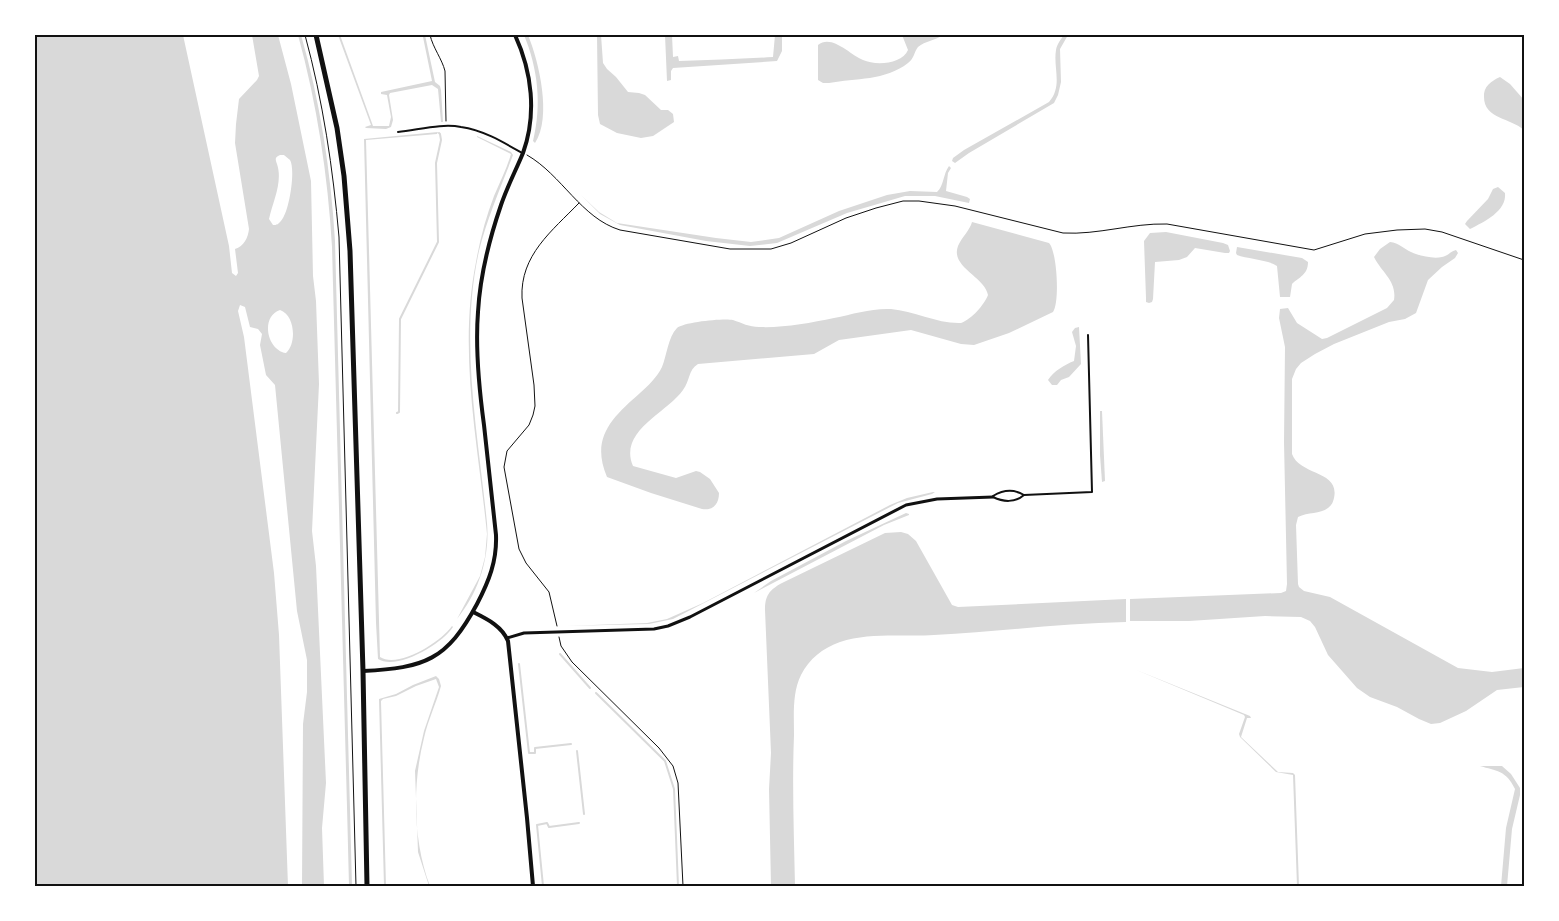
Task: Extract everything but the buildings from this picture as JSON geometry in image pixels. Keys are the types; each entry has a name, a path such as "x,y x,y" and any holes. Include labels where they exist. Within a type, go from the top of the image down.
{"main road":[{"path":"316,35 337,128 349,224 363,671 367,886"}],"street":[{"path":"363,671 405,668 430,658 443,650 452,642 473,612 491,576 495,560 496,544 477,363 476,337 479,294 485,261 508,187 522,153 530,119 531,90 526,64 515,35"},
{"path":"507,638 524,633 646,630 668,626 690,617 906,505 937,499 993,497"},
{"path":"473,612 498,627 507,638 528,818 533,886"}],"lane":[{"path":"398,132 460,126 481,132 522,153"},
{"path":"993,497 1002,492 1016,491 1024,495 1092,492 1088,335"},
{"path":"993,497 1002,501 1016,500 1024,495"}],"path":[{"path":"305,35 319,90 328,140 339,237 356,886"},
{"path":"430,35 445,71 446,126"},
{"path":"522,153 542,166 603,222 620,230 698,245 739,250 781,246 864,212 894,203 919,200 947,204 1063,233 1167,224 1314,250 1366,234 1389,230 1425,229 1442,232 1524,260"},
{"path":"580,202 539,244 526,269 522,284 522,298 534,385 535,406 531,420 507,451 504,461 505,479 519,549 526,563 549,592 561,646 572,662 659,748 673,766 678,783 683,886"}],"shaded area":[{"path":"35,35 183,35 229,246 232,273 236,276 238,273 235,249 245,241 249,229 235,143 239,99 259,76 252,35 278,35 291,84 311,181 313,276 316,301 319,384 312,531 316,566 326,783 322,828 324,886 302,886 303,724 307,692 307,660 297,611 275,385 266,375 260,345 262,334 258,329 250,327 245,307 240,305 238,311 244,337 274,573 279,635 288,886 35,886","holes":["284,155 290,160 292,165 292,182 289,202 283,218 278,224 273,225 269,219 279,178 276,158","280,310 289,317 293,330 292,343 286,353 279,351 274,346 268,333 270,319"]},
{"path":"298,35 301,35 308,60 319,111 331,189 335,241 352,886 349,886 332,247 321,140 311,87"},
{"path":"338,35 340,35 373,126 389,126 391,117 387,95 381,94 381,92 432,81 423,37 425,35 435,82 440,86 441,90 443,122 441,122 438,89 432,85 390,93 393,120 391,127 386,129 366,128 371,125"},
{"path":"524,35 528,35 532,46 542,89 543,119 535,143 533,141 538,101 537,87 533,61"},
{"path":"597,35 601,35 603,63 607,69 628,92 645,95 661,110 668,110 673,114 674,122 653,136 641,138 617,133 600,124 598,115"},
{"path":"665,35 672,35 673,57 678,56 679,61 773,57 775,35 782,35 782,51 777,61 673,68 671,80 667,81"},
{"path":"902,35 943,35 918,47 910,61 890,73 870,78 829,83 823,83 818,80 818,45 823,42 841,46 868,62 881,63 895,61 905,55 908,50"},
{"path":"1064,35 1068,35 1060,49 1061,82 1054,103 955,163 952,161 953,158 964,150 1049,102 1056,90 1057,83 1056,50"},
{"path":"1500,77 1510,84 1524,100 1524,130 1493,114 1485,104 1484,93 1486,87"},
{"path":"438,132 437,134 366,140 380,657 388,660 408,657 429,646 453,627 439,641 419,654 407,659 386,662 378,659 376,623 364,139"},
{"path":"477,136 511,152 513,155 482,239 473,285 470,353 487,534 471,398 469,330 471,296 483,228 511,154"},
{"path":"949,166 951,168 948,173 946,191 967,197 970,199 969,203 935,196 905,196 847,213 777,243 750,246 706,241 620,225 600,214 581,195 599,212 617,223 751,242 779,238 839,211 887,195 910,191 937,192 941,187"},
{"path":"1498,187 1505,193 1502,205 1494,215 1470,229 1465,224 1467,221 1488,199 1493,189"},
{"path":"972,222 1049,243 1054,256 1057,277 1053,312 1009,333 974,345 961,344 911,330 839,340 814,354 698,364 692,369 683,390 638,433 632,443 630,454 633,466 676,478 696,471 700,472 710,479 719,493 715,506 709,509 702,509 607,477 602,463 601,450 607,429 621,411 658,374 672,336 677,328 695,322 721,320 733,320 755,327 787,326 884,309 900,310 944,322 961,323 977,311 988,295 981,283 963,266 957,253 958,246"},
{"path":"1166,232 1223,243 1228,245 1230,251 1225,253 1195,248 1187,257 1179,260 1155,262 1153,299 1149,303 1146,302 1144,241 1150,233"},
{"path":"1390,242 1426,257 1442,257 1456,250 1458,253 1455,258 1428,280 1416,313 1405,319 1389,322 1334,344 1301,363 1296,369 1292,379 1292,454 1296,461 1331,482 1334,489 1334,498 1328,508 1298,517 1296,525 1298,584 1304,591 1330,597 1458,668 1492,672 1524,668 1524,687 1497,690 1466,711 1440,723 1431,724 1397,707 1370,697 1357,688 1328,655 1315,627 1310,621 1301,617 1265,616 1189,621 1130,621 1130,599 1281,593 1286,591 1285,347 1279,318 1280,309 1288,308 1297,323 1322,339 1387,308 1394,300 1393,288 1374,257 1380,249"},
{"path":"1237,247 1302,258 1308,262 1308,266 1305,273 1292,284 1290,297 1280,297 1277,266 1269,262 1237,255"},
{"path":"1079,327 1081,364 1069,377 1061,380 1057,385 1052,385 1048,380 1050,377 1074,361 1076,346 1072,332 1075,328"},
{"path":"1100,411 1102,411 1105,481 1102,482 1100,455"},
{"path":"935,492 898,503 673,619 649,624 566,626 647,623 667,619 703,603 890,505 907,498"},
{"path":"906,513 909,515 884,525 754,593 771,581 846,541"},
{"path":"901,532 908,534 916,541 952,605 958,607 1126,599 1126,622 934,635 863,637 840,642 822,651 804,669 798,682 795,697 793,792 795,886 771,886 769,789 771,753 765,610 767,597 774,588 782,583 885,533"},
{"path":"487,534 485,561 477,586 465,609 457,619 480,576 485,557"},
{"path":"1134,669 1250,716 1251,718 1247,718 1241,737 1278,772 1293,773 1295,775 1299,886 1297,886 1293,775 1276,772 1240,737 1239,734 1244,715"},
{"path":"436,676 441,686 420,756 416,802 415,771 424,731 439,687 436,679 381,701 386,886 384,886 379,699 396,694"},
{"path":"1480,766 1502,766 1511,774 1520,788 1512,829 1507,886 1501,886 1506,828 1515,789 1504,775 1496,770"},
{"path":"417,825 424,869 430,886 429,886 418,852"}],"waterway":[{"path":"397,413 399,412 400,319 438,242 436,163 441,140 439,133"},
{"path":"560,654 590,688"},
{"path":"519,664 529,753 535,753 535,748 571,744"},
{"path":"596,693 665,761 674,789 678,886"},
{"path":"577,751 584,814"},
{"path":"543,886 537,825 547,823 549,827 579,823"}]}
